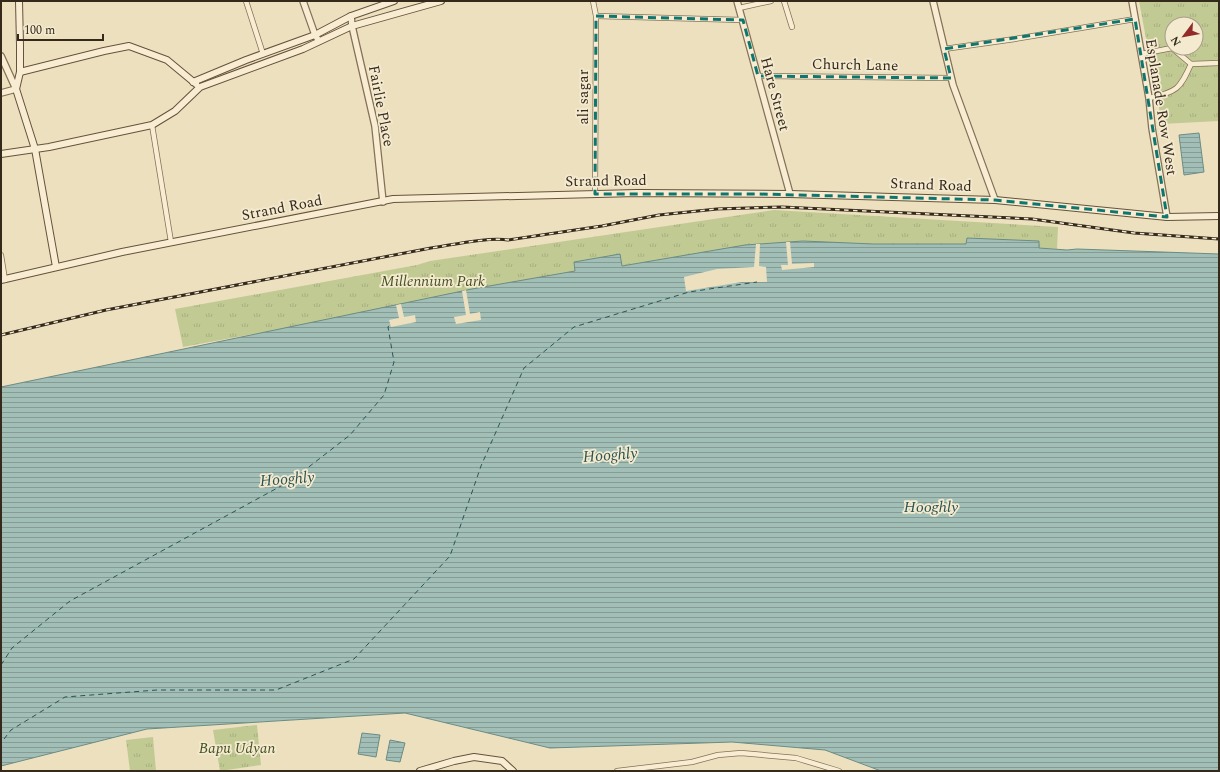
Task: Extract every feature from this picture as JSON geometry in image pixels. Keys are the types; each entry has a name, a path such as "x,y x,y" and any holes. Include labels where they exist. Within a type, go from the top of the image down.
{"main road":[{"path":"18,1 20,72 16,89 35,149 56,268"},
{"path":"193,82 315,35 351,16 394,1"},
{"path":"1,154 35,149 152,125 174,111 200,87 319,41 352,26 441,1"},
{"path":"20,72 129,46 167,60 200,87"},
{"path":"190,96 193,82"},
{"name":"Strand Road","path":"3,280 171,242 393,199 637,193 790,194 995,200 1167,217 1219,216"},
{"path":"420,771 474,757 502,761 513,771"}],"street":[{"path":"246,1 263,54"},
{"path":"303,1 315,35 319,41"},
{"name":"ali sagar","path":"593,1 596,16 595,194"},
{"name":"Hare Street","path":"737,1 790,194"},
{"path":"739,8 771,1"},
{"path":"784,1 792,27"},
{"path":"933,1 951,78 995,200"},
{"name":"Esplanade Row West","path":"1132,1 1149,98 1152,128 1167,217"},
{"name":"Fairlie Place","path":"351,16 375,126 383,202"},
{"path":"596,16 743,20"},
{"path":"944,49 1135,19"},
{"path":"1141,54 1164,50"},
{"path":"1,56 16,89 1,93"},
{"path":"1182,56 1191,64 1219,63"},
{"path":"1149,98 1167,94 1182,84 1191,64"},
{"path":"10,74 20,72"},
{"name":"Church Lane","path":"758,76 951,78"},
{"path":"152,125 171,242"},
{"path":"1,255 3,280"},
{"path":"617,771 692,762 718,755 741,753 796,758 839,771"}],"highlighted area":[{"path":"596,16 743,20 758,76 951,78 944,49 1135,19 1167,217 995,200 759,194 595,194"}],"green space":[{"path":"1139,1 1219,1 1219,121 1162,124"},
{"name":"Millennium Park","path":"774,210 1058,227 1057,249 1039,248 1039,241 967,239 967,244 760,244 622,266 183,347 175,309 417,265 430,261"},
{"name":"Bapu Udyan","path":"257,725 261,765 220,771 213,730"},
{"name":"Bapu Udyan","path":"153,737 156,771 130,771 126,740"}],"water":[{"path":"1199,133 1204,172 1184,175 1179,135"},
{"name":"Hooghly","path":"967,238 1039,241 1039,248 1067,250 1077,249 1219,254 1219,771 881,771 825,750 732,742 550,748 405,713 147,729 1,766 1,387 472,289 575,271 574,262 620,254 622,266 745,245 803,241 873,244 966,244"},
{"path":"362,733 380,735 376,757 358,754"},
{"path":"390,740 405,743 400,762 386,760"}],"pier":[{"path":"786,242 790,242 792,264 814,263 814,267 782,270 781,265 788,265"},
{"path":"756,244 760,244 759,266 766,267 767,282 742,282 686,291 684,277 717,269 754,267"},
{"path":"466,290 470,314 480,312 481,320 456,324 454,317 466,315 462,291"},
{"path":"401,304 404,317 415,315 416,322 391,327 389,320 399,318 396,305"}],"ferry route":[{"path":"4,739 11,730 65,697 157,690 276,690 354,659 450,556 481,466 524,368 574,327 689,292 757,282"},
{"path":"1,665 12,648 70,601 292,480 350,435 384,395 394,362 388,327 390,324"}],"railway":[{"path":"1,335 106,310 431,248 480,240 508,240 602,226 659,215 717,209 782,207 1032,219 1134,233 1219,239"}]}
